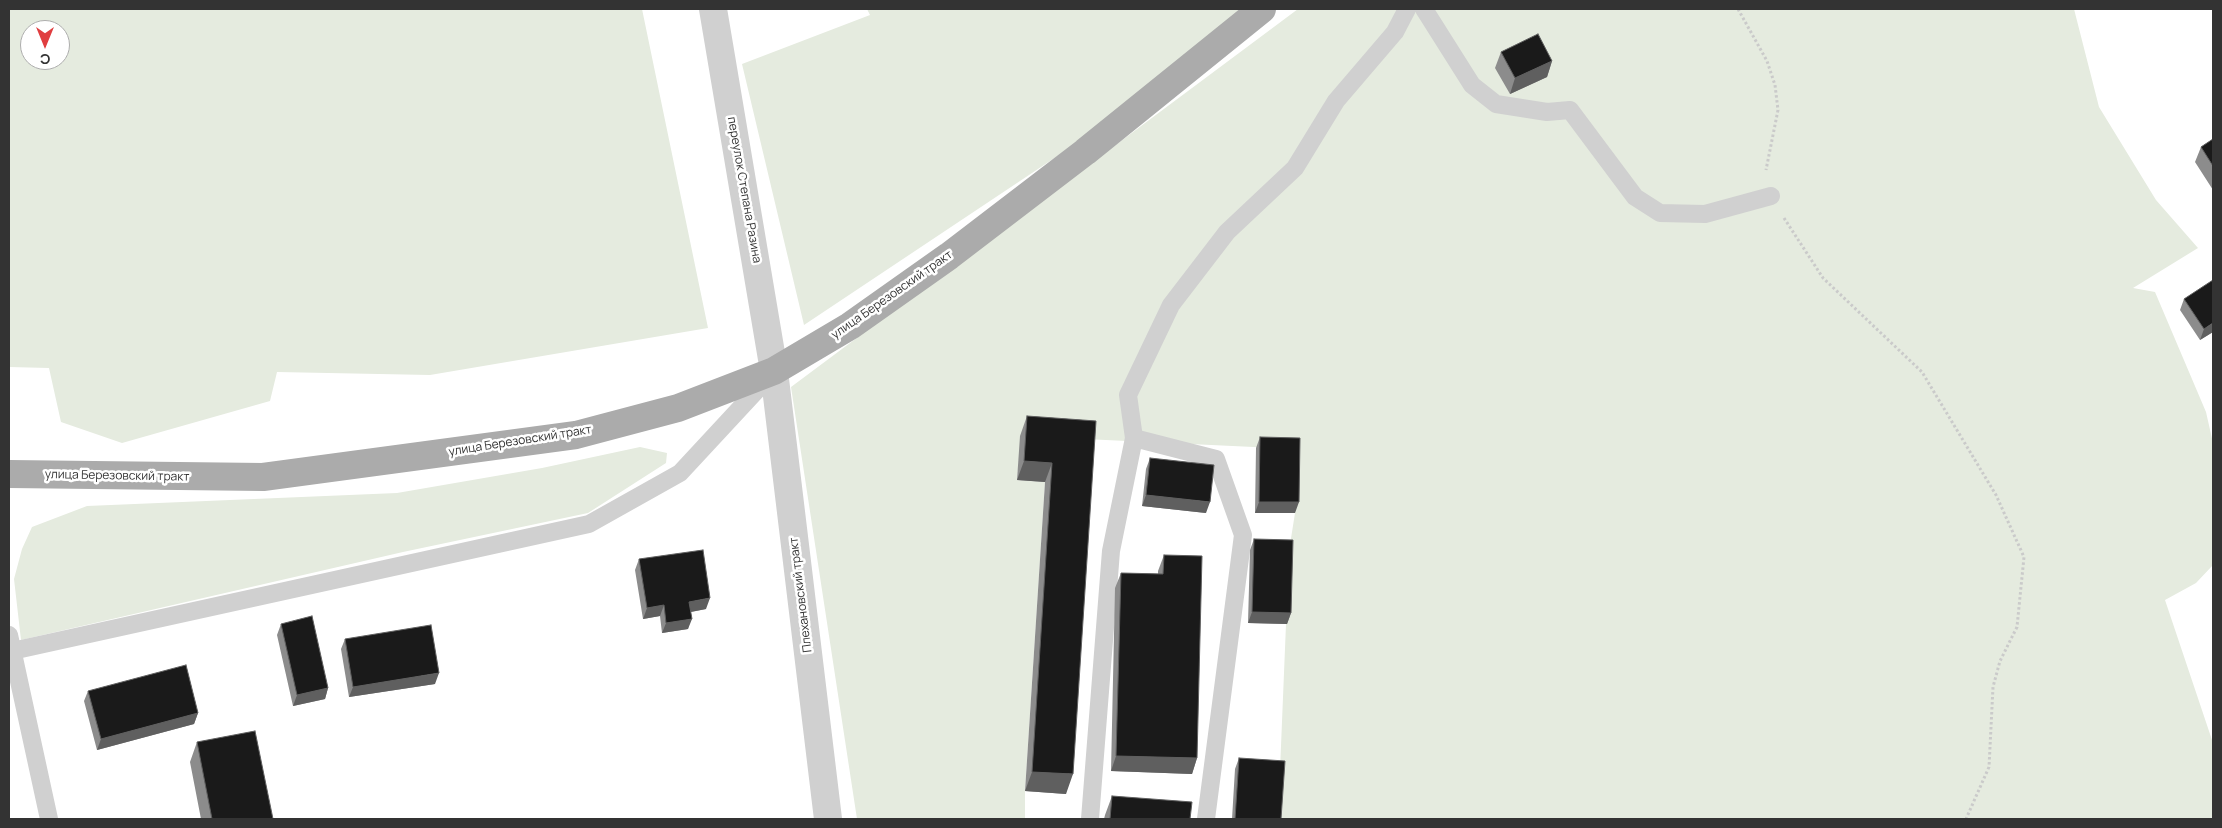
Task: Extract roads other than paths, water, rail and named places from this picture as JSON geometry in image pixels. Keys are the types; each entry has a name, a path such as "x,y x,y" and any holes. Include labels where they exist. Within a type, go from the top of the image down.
{"main road":[{"name":"улица Березовский тракт","path":"9,474 263,477 576,435 678,408 774,371 850,326 949,256 1085,152 1262,9"}],"street":[{"name":"переулок Степана Разина","path":"713,9 774,371"},
{"name":"Плехановский тракт","path":"774,371 828,819"}],"lane":[{"path":"1090,819 1111,551 1134,438 1128,395 1171,305 1227,232 1295,168 1336,101 1395,32 1407,9"},
{"path":"1424,9 1472,85 1496,104 1547,112 1570,110 1635,197 1660,213 1705,214 1771,196"},
{"path":"49,819 11,643 589,524 680,473 774,371"},
{"path":"1134,438 1216,458 1243,535 1206,819"}]}
